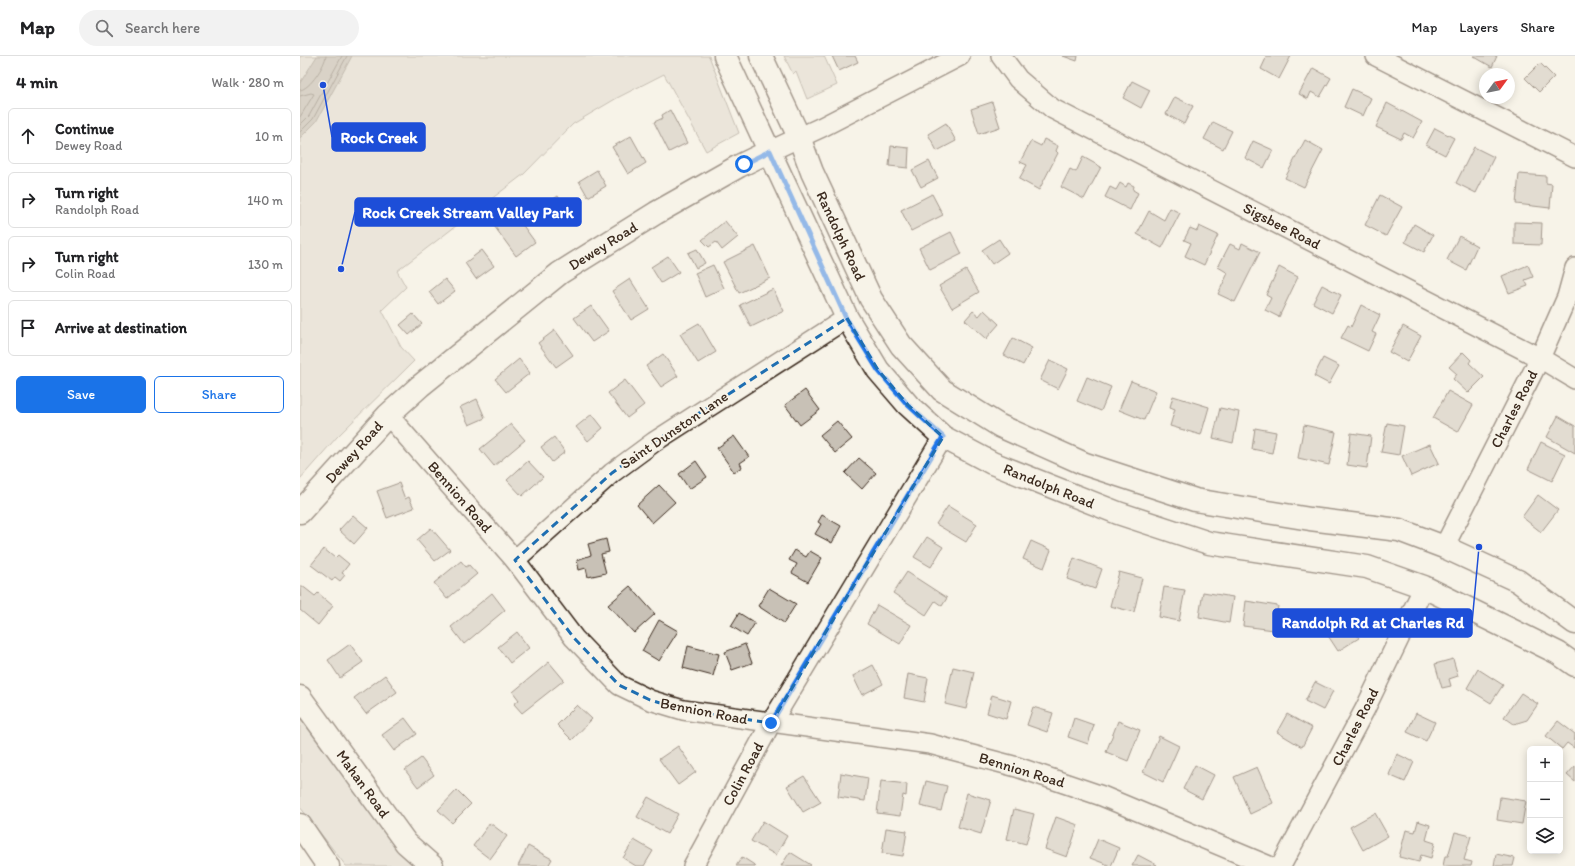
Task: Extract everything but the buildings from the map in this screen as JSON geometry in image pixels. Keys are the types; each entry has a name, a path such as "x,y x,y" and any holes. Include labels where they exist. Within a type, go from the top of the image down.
{"main road":[{"name":"Randolph Road","path":"725,56 846,318 878,370 908,405 943,437 992,463 1036,481 1118,513 1209,543 1367,567 1424,587 1558,653 1575,665"},
{"name":"Randolph Road","path":"761,56 800,137 812,172 871,299 901,345 942,390 1000,426 1085,464 1195,500 1310,519 1399,530 1444,547 1518,581 1575,623"},
{"name":"Dewey Road","path":"300,512 388,415 420,386 560,273 656,213 770,151"},
{"name":"Mahan Road","path":"300,697 406,843 432,866"},
{"path":"300,825 328,866"}],"street":[{"name":"Dewey Road","path":"770,151 960,56"},
{"name":"Sigsbee Road","path":"1001,56 1018,79 1053,109 1540,358 1575,380"},
{"path":"1376,56 1575,157"},
{"name":"Charles Road","path":"1444,547 1540,358 1567,297 1575,268"},
{"name":"Saint Dunston Lane","path":"515,560 612,473 654,442 846,318"},
{"name":"Bennion Road","path":"388,415 515,560 574,638 619,685 650,700 683,710 930,744 1017,767 1102,796 1269,866"},
{"name":"Colin Road","path":"693,866 771,723 943,437"},
{"name":"Charles Road","path":"1281,866 1365,709 1424,587"}],"highlighted area":[{"path":"847,318 878,370 908,405 943,437 771,723 683,710 650,700 619,685 574,638 515,560 612,473 654,442"}],"shaded area":[{"path":"300,56 709,56 739,133 706,151 664,74 617,98 573,124 524,174 397,271 406,287 382,310 401,347 414,361 337,437 300,479"},
{"path":"784,56 824,56 837,85 807,99 796,71 793,74"},
{"path":"300,711 420,866 346,866 300,807"}],"water":[{"path":"317,56 352,56 316,122 300,138 300,83"}],"place":[{"name":"Rock Creek","path":"323,85"},
{"name":"Rock Creek Stream Valley Park","path":"341,269"},
{"name":"Randolph Rd at Charles Rd","path":"1479,547"}],"route":[{"path":"744,164 770,151 846,318 878,370 908,405 943,437 932,452 771,723"}]}
